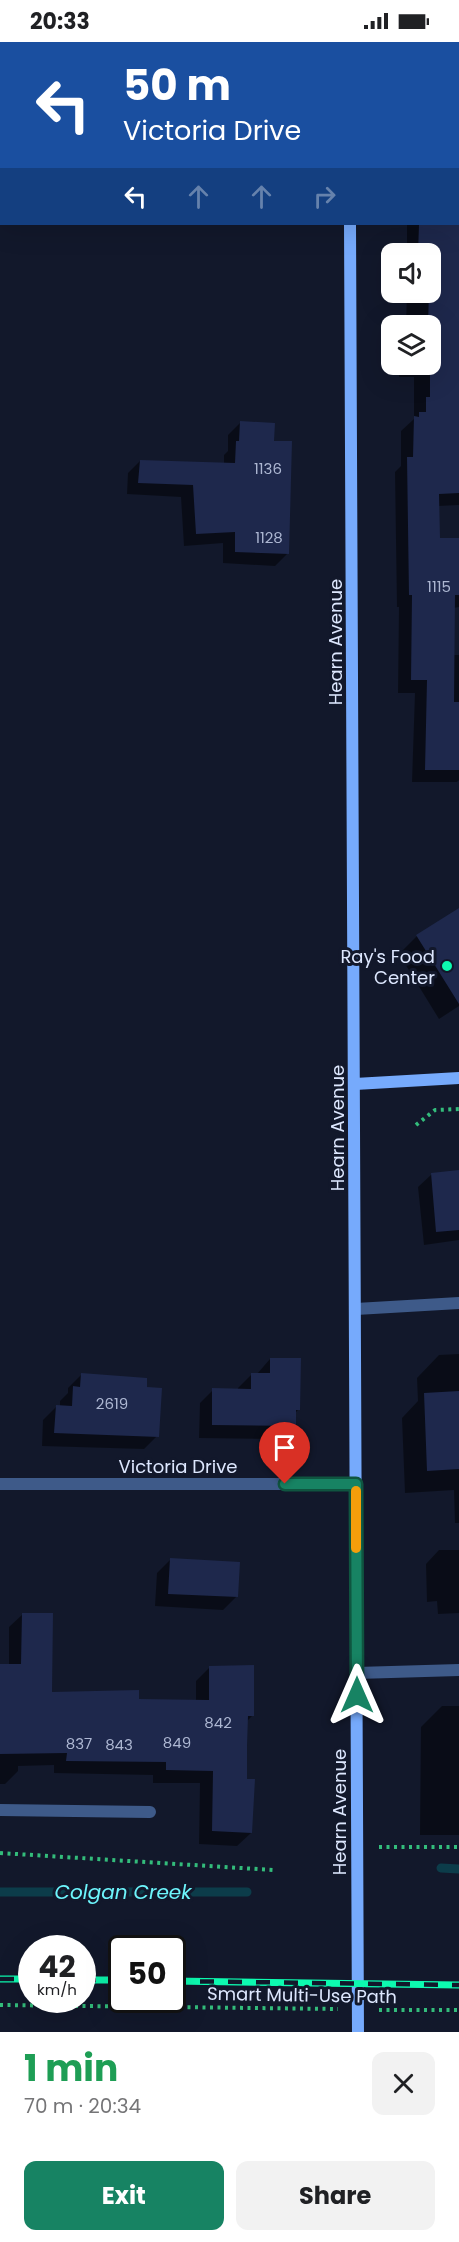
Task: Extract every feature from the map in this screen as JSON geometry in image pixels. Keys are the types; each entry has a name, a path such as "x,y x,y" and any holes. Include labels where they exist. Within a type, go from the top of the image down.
{"main road":[{"name":"Hearn Avenue","path":"351,225 358,2032"},
{"path":"355,1084 459,1078"}],"street":[{"path":"356,1309 459,1303"},
{"name":"Victoria Drive","path":"0,1484 356,1484"},
{"path":"357,1673 459,1670"},
{"path":"0,1810 150,1812"}],"path":[{"path":"416,1125 435,1110 459,1109"},
{"path":"357,1847 459,1847"},
{"path":"0,1853 273,1870"},
{"name":"Smart Multi-Use Path","path":"0,2006 459,2010"}],"building":[{"path":"419,225 459,225 459,493 439,494 440,538 459,538 459,595 455,595 454,702 459,702 459,770 425,770 427,680 411,680 412,595 409,595 407,457 413,457 414,416 419,417 419,412 426,412 426,397 430,397 430,375 441,375 441,315 428,315 429,303 441,303 441,243 418,243"},
{"path":"240,421 275,423 274,441 292,441 289,554 235,552 235,532 196,534 193,485 138,483 140,460 235,463"},
{"name":"Ray's Food Center","path":"459,908 459,1004 416,935"},
{"path":"459,1170 459,1230 436,1232 431,1173"},
{"path":"270,1358 301,1358 300,1410 296,1410 296,1426 212,1425 212,1388 251,1389 251,1373 270,1373"},
{"path":"81,1373 147,1378 147,1387 162,1388 159,1437 54,1433 56,1405 72,1406 73,1386 80,1387"},
{"path":"459,1391 459,1469 427,1471 424,1393"},
{"path":"170,1558 240,1562 238,1597 168,1594"},
{"path":"22,1613 53,1613 52,1692 139,1690 139,1699 209,1700 209,1666 254,1665 254,1716 248,1716 247,1746 247,1779 255,1779 252,1833 212,1831 213,1771 166,1770 166,1762 66,1761 67,1753 0,1754 0,1664 21,1664"}],"waterway":[{"name":"Colgan Creek","path":"441,1868 459,1869"},
{"name":"Colgan Creek","path":"0,1892 247,1892"}],"railway":[{"path":"0,1979 18,1979"},
{"path":"96,1980 108,1980"},
{"path":"186,1981 459,1985"}],"slow traffic":[{"path":"356,1491 356,1548"}],"place":[{"name":"Ray's Food Center","path":"447,966"}],"route":[{"path":"285,1484 356,1484 357,1695"}]}
